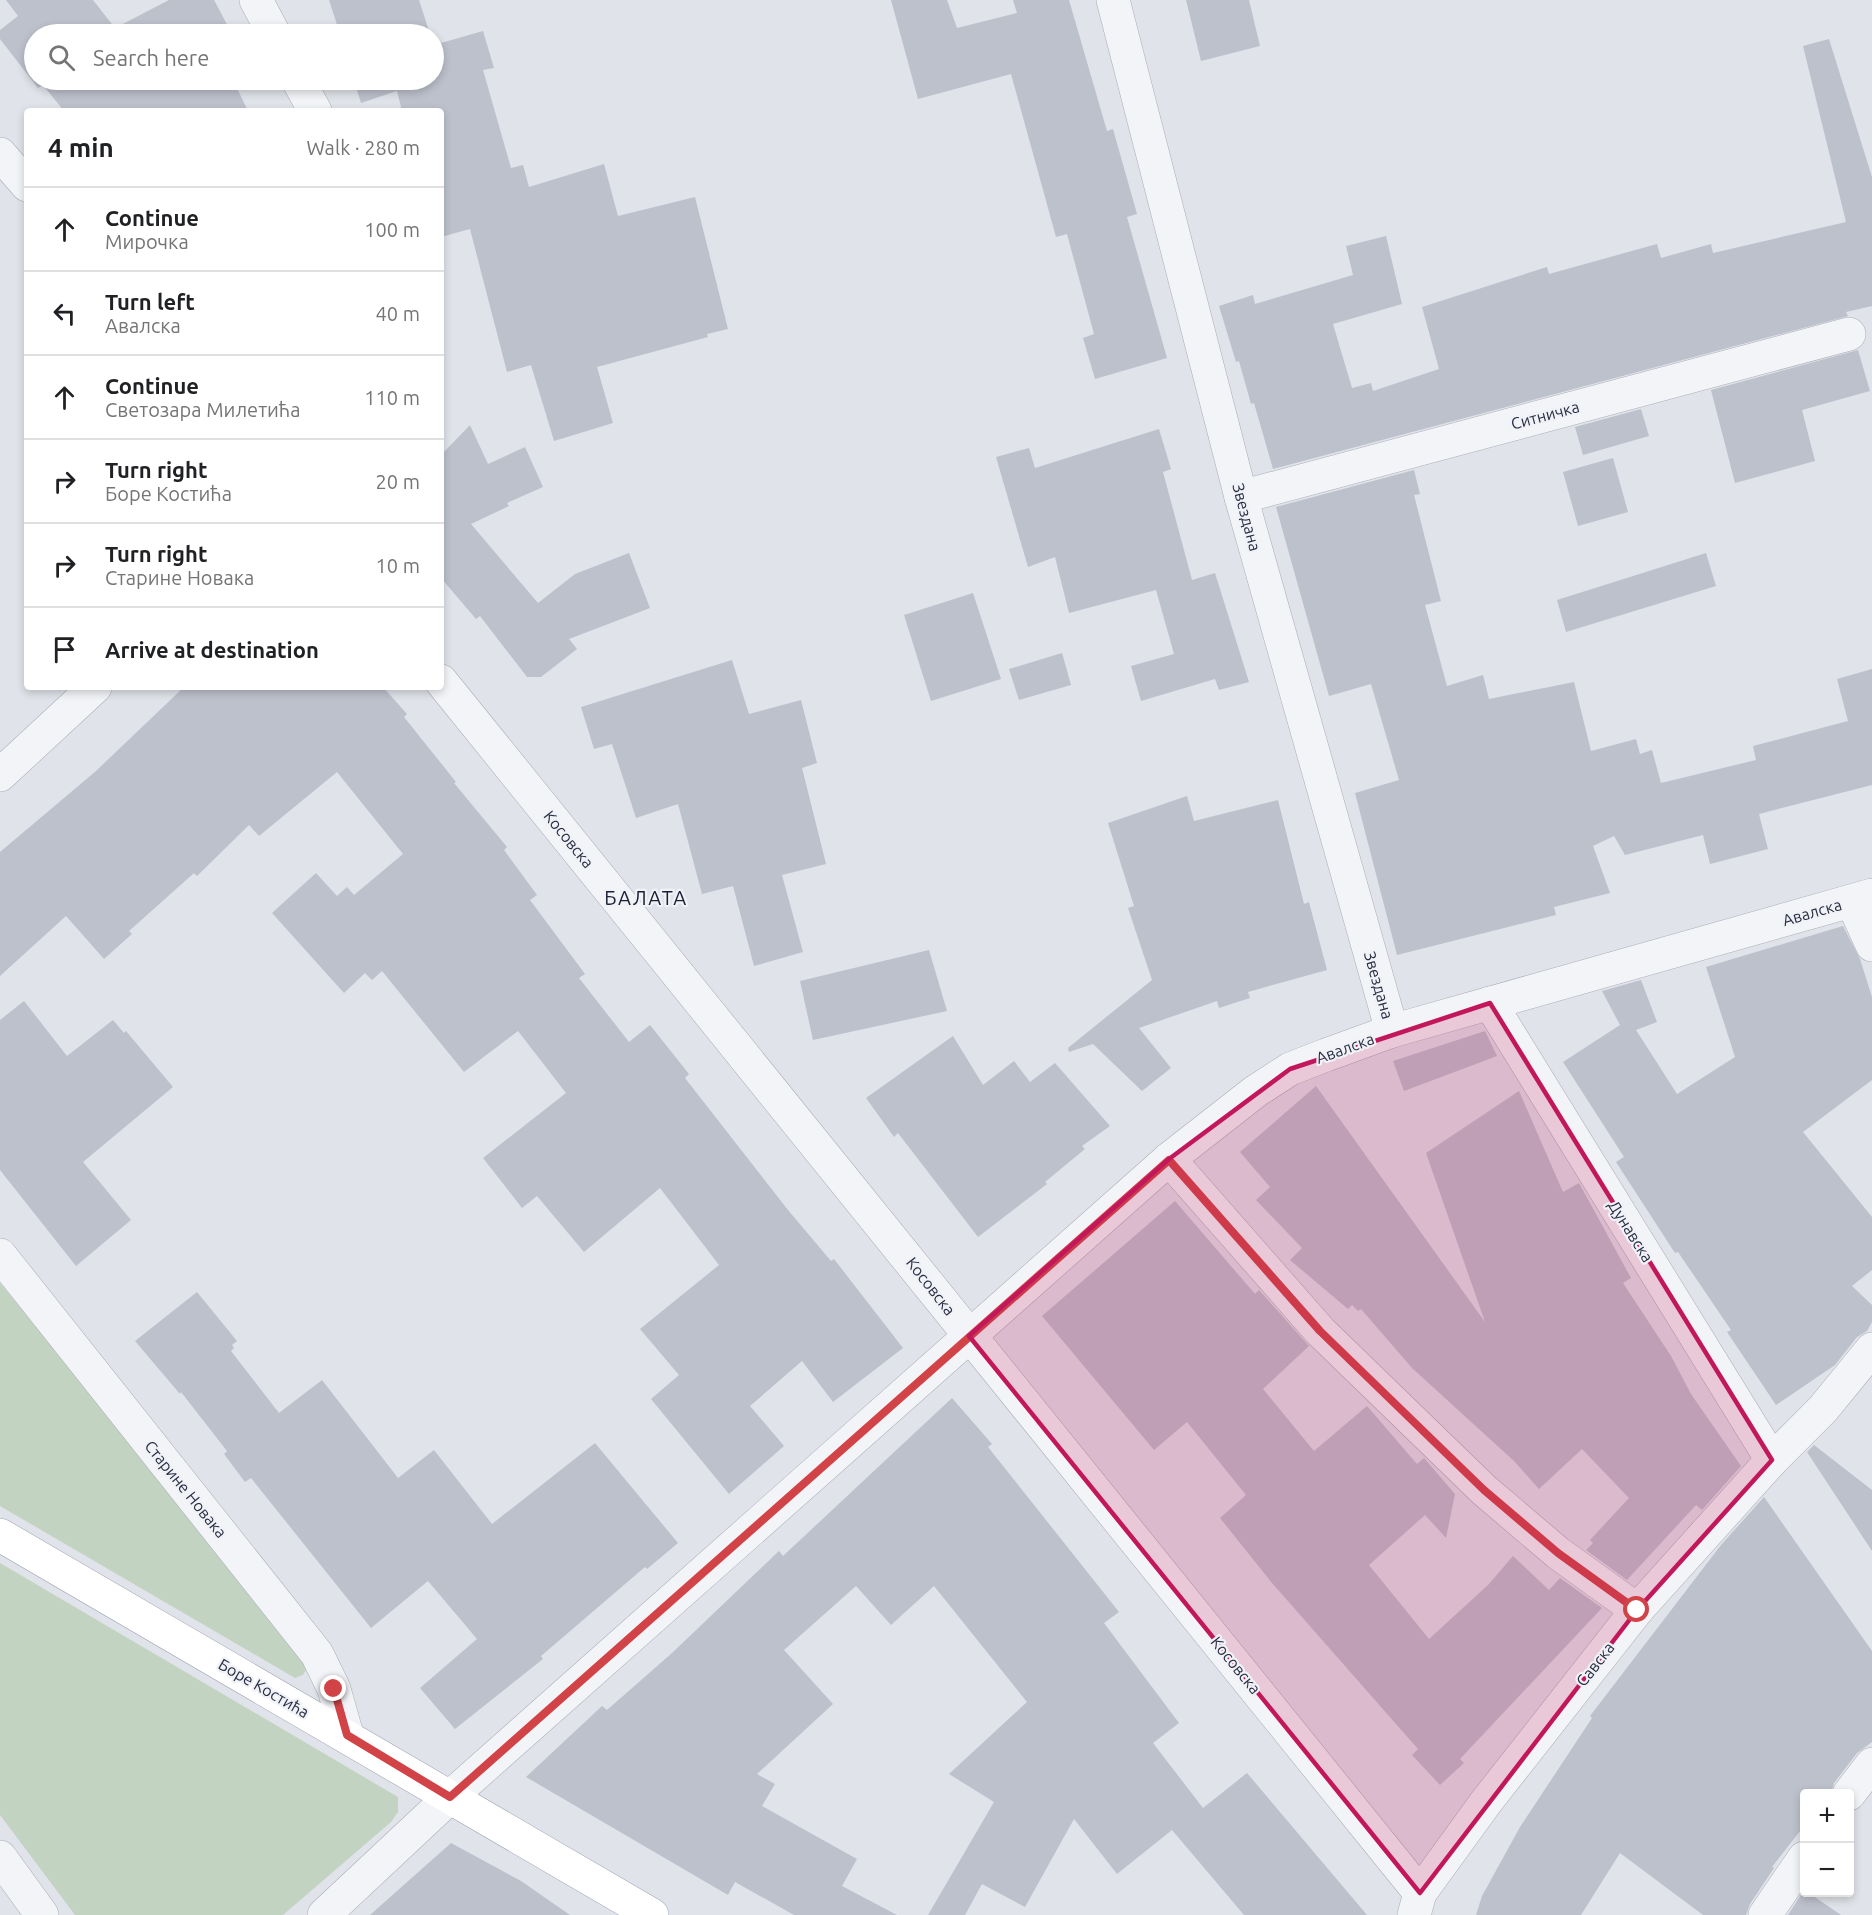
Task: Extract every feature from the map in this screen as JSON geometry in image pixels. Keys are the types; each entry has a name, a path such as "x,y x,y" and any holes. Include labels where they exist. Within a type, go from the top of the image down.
{"main road":[{"name":"Боре Костића","path":"0,1535 347,1735 652,1915"}],"street":[{"path":"256,0 269,24"},
{"name":"Звездана","path":"1113,0 1241,497 1392,1031"},
{"path":"303,90 313,108"},
{"path":"0,154 24,182"},
{"name":"Ситничка","path":"1241,497 1849,334"},
{"name":"Косовска","path":"444,685 940,1296 969,1336 1417,1904"},
{"path":"0,775 92,690"},
{"path":"1862,898 1872,945"},
{"name":"Авалска","path":"324,1915 450,1797 969,1336 1169,1160 1256,1091 1290,1069 1392,1031 1862,898"},
{"name":"Дунавска","path":"1490,1003 1772,1460"},
{"path":"1169,1160 1320,1331 1484,1490 1558,1553 1637,1610"},
{"name":"Старине Новака","path":"0,1255 317,1654 334,1689 347,1735"},
{"name":"Савска","path":"1417,1904 1486,1802 1637,1610 1772,1460 1822,1409 1872,1349"},
{"path":"1853,1789 1872,1764"},
{"path":"0,1857 42,1915"},
{"path":"1765,1915 1800,1864"}],"highlighted area":[{"path":"1490,1003 1772,1460 1637,1610 1420,1893 969,1336 1169,1159 1290,1069"}],"green space":[{"path":"0,1283 307,1657 308,1666 303,1675 295,1678 0,1506"},
{"path":"0,1563 398,1797 398,1812 391,1822 283,1915 75,1915 0,1815"}],"building":[{"path":"6,0 93,0 112,24 24,24 24,70 0,39 0,30 18,16"},
{"path":"169,0 214,0 227,24 123,24"},
{"path":"329,0 419,0 427,24 337,24"},
{"path":"891,0 947,0 957,28 1017,13 1013,0 1069,0 1107,131 1113,129 1137,214 1127,217 1167,358 1095,379 1083,338 1094,334 1067,234 1056,237 1011,74 918,99"},
{"path":"1186,0 1249,0 1260,46 1201,61"},
{"path":"483,31 494,68 483,70 511,168 523,165 529,187 604,164 618,216 695,197 728,329 707,334 708,337 597,367 613,423 554,441 531,365 507,372 470,229 444,236 444,108 401,108 397,91 361,103 357,90 444,90 444,42"},
{"path":"1829,39 1872,177 1872,306 1846,312 1848,316 1273,469 1254,403 1251,404 1239,361 1236,362 1219,306 1253,295 1255,304 1353,275 1346,246 1386,236 1402,304 1333,324 1352,388 1371,383 1373,391 1439,369 1422,307 1547,267 1549,274 1657,244 1661,258 1711,244 1713,253 1846,222 1803,46"},
{"path":"47,90 238,90 247,108 62,108"},
{"path":"1858,350 1870,391 1802,410 1815,461 1735,483 1711,390"},
{"path":"1641,409 1649,436 1583,455 1575,427"},
{"path":"470,425 488,464 525,447 543,487 507,503 509,506 471,524 538,603 575,574 629,553 650,608 569,639 577,649 541,677 527,677 480,616 476,619 444,582 444,452"},
{"path":"1159,429 1171,469 1163,472 1192,580 1215,573 1249,682 1219,690 1215,679 1141,701 1131,666 1174,654 1156,590 1069,613 1055,557 1028,567 996,457 1029,448 1035,468"},
{"path":"1613,458 1628,512 1578,526 1563,472"},
{"path":"1414,470 1420,494 1414,495 1441,601 1425,605 1447,686 1483,675 1489,699 1574,682 1591,751 1636,739 1640,754 1652,750 1661,783 1756,760 1753,746 1848,721 1837,679 1872,669 1872,785 1759,814 1768,849 1710,864 1703,835 1625,855 1614,836 1593,846 1610,893 1554,907 1556,915 1397,955 1355,793 1399,780 1371,684 1329,696 1276,507"},
{"path":"1706,553 1716,586 1566,632 1557,600"},
{"path":"973,593 1001,679 931,701 904,615"},
{"path":"1062,653 1071,685 1019,700 1009,669"},
{"path":"732,660 749,714 801,700 817,763 802,768 826,864 782,875 803,952 754,966 733,886 702,894 678,804 636,818 612,744 594,749 581,707"},
{"path":"181,690 386,690 407,714 404,717 456,782 454,783 507,847 504,850 537,895 530,900 585,974 579,978 629,1042 650,1025 689,1074 685,1078 788,1210 831,1261 834,1259 903,1348 833,1402 802,1361 750,1406 784,1446 729,1494 651,1399 679,1375 640,1329 719,1265 660,1188 584,1252 537,1196 522,1208 483,1158 566,1093 518,1031 464,1072 382,971 372,980 365,973 344,993 272,913 316,873 337,896 347,887 354,895 403,854 337,772 259,836 249,825 197,876 194,873 129,931 132,934 104,959 66,916 0,976 0,852 96,771"},
{"path":"1187,796 1194,821 1278,800 1304,904 1309,902 1327,970 1248,992 1250,998 1219,1008 1217,1001 1139,1028 1171,1068 1142,1091 1093,1044 1069,1052 1068,1048 1152,980 1128,908 1134,906 1108,823"},
{"path":"1843,926 1860,959 1872,997 1872,1080 1803,1132 1872,1217 1872,1270 1852,1286 1872,1305 1872,1322 1867,1331 1857,1337 1835,1365 1776,1405 1727,1332 1731,1330 1678,1252 1675,1253 1616,1162 1624,1157 1563,1062 1620,1025 1602,991 1641,980 1657,1022 1636,1030 1677,1094 1735,1057 1706,967"},
{"path":"929,950 947,1011 813,1040 800,981"},
{"path":"24,1001 67,1056 113,1020 124,1033 126,1031 173,1087 83,1162 131,1220 76,1266 0,1170 0,1020"},
{"path":"1485,1031 1497,1056 1404,1091 1393,1061"},
{"path":"953,1036 983,1085 1014,1061 1030,1082 1055,1063 1110,1126 1082,1146 1085,1149 1045,1182 1047,1184 978,1237 898,1133 894,1137 866,1098"},
{"path":"1316,1086 1485,1322 1426,1153 1519,1091 1563,1192 1579,1183 1631,1278 1623,1283 1671,1356 1691,1394 1741,1466 1702,1510 1696,1505 1627,1580 1586,1550 1593,1543 1590,1540 1629,1498 1582,1449 1539,1489 1514,1461 1412,1368 1361,1309 1358,1311 1352,1305 1348,1309 1290,1260 1302,1248 1256,1200 1270,1187 1240,1152"},
{"path":"1175,1201 1255,1294 1259,1290 1309,1346 1263,1389 1314,1451 1367,1406 1417,1464 1424,1458 1455,1494 1446,1538 1425,1515 1369,1565 1429,1639 1488,1585 1513,1556 1549,1590 1560,1578 1602,1608 1460,1759 1464,1763 1440,1785 1412,1755 1418,1749 1272,1583 1220,1518 1246,1495 1187,1422 1154,1450 1042,1316"},
{"path":"197,1292 237,1341 232,1345 234,1348 231,1351 279,1413 322,1380 398,1478 434,1450 492,1524 595,1443 678,1543 647,1569 645,1567 541,1656 543,1659 455,1729 420,1688 477,1639 428,1581 371,1628 251,1478 245,1482 224,1454 227,1451 181,1392 180,1394 135,1341"},
{"path":"952,1398 992,1444 988,1447 1119,1612 1104,1623 1179,1723 1153,1743 1203,1808 1247,1773 1367,1915 1244,1915 1172,1830 1117,1874 1074,1819 1025,1907 982,1884 965,1915 928,1915 994,1802 949,1774 1027,1702 934,1586 891,1625 856,1586 784,1650 833,1704 757,1774 775,1784 762,1806 857,1859 842,1886 897,1915 794,1915 735,1882 728,1895 526,1777 602,1706 607,1710 672,1653 779,1551 783,1556"},
{"path":"1814,1445 1872,1490 1872,1551 1807,1452"},
{"path":"1764,1497 1872,1651 1872,1742 1857,1753 1834,1783 1832,1789 1800,1789 1800,1831 1772,1867 1774,1868 1750,1904 1746,1915 1703,1915 1620,1853 1581,1915 1476,1915 1482,1896 1520,1827 1592,1718 1590,1716 1721,1545"},
{"path":"451,1843 521,1881 570,1915 370,1915"},
{"path":"1800,1896 1815,1897 1841,1915 1788,1915"}],"district":[{"name":"БАЛАТА","path":"646,897"}],"route":[{"path":"334,1689 347,1735 450,1797 1169,1160 1320,1331 1484,1490 1558,1553 1637,1610"}]}
